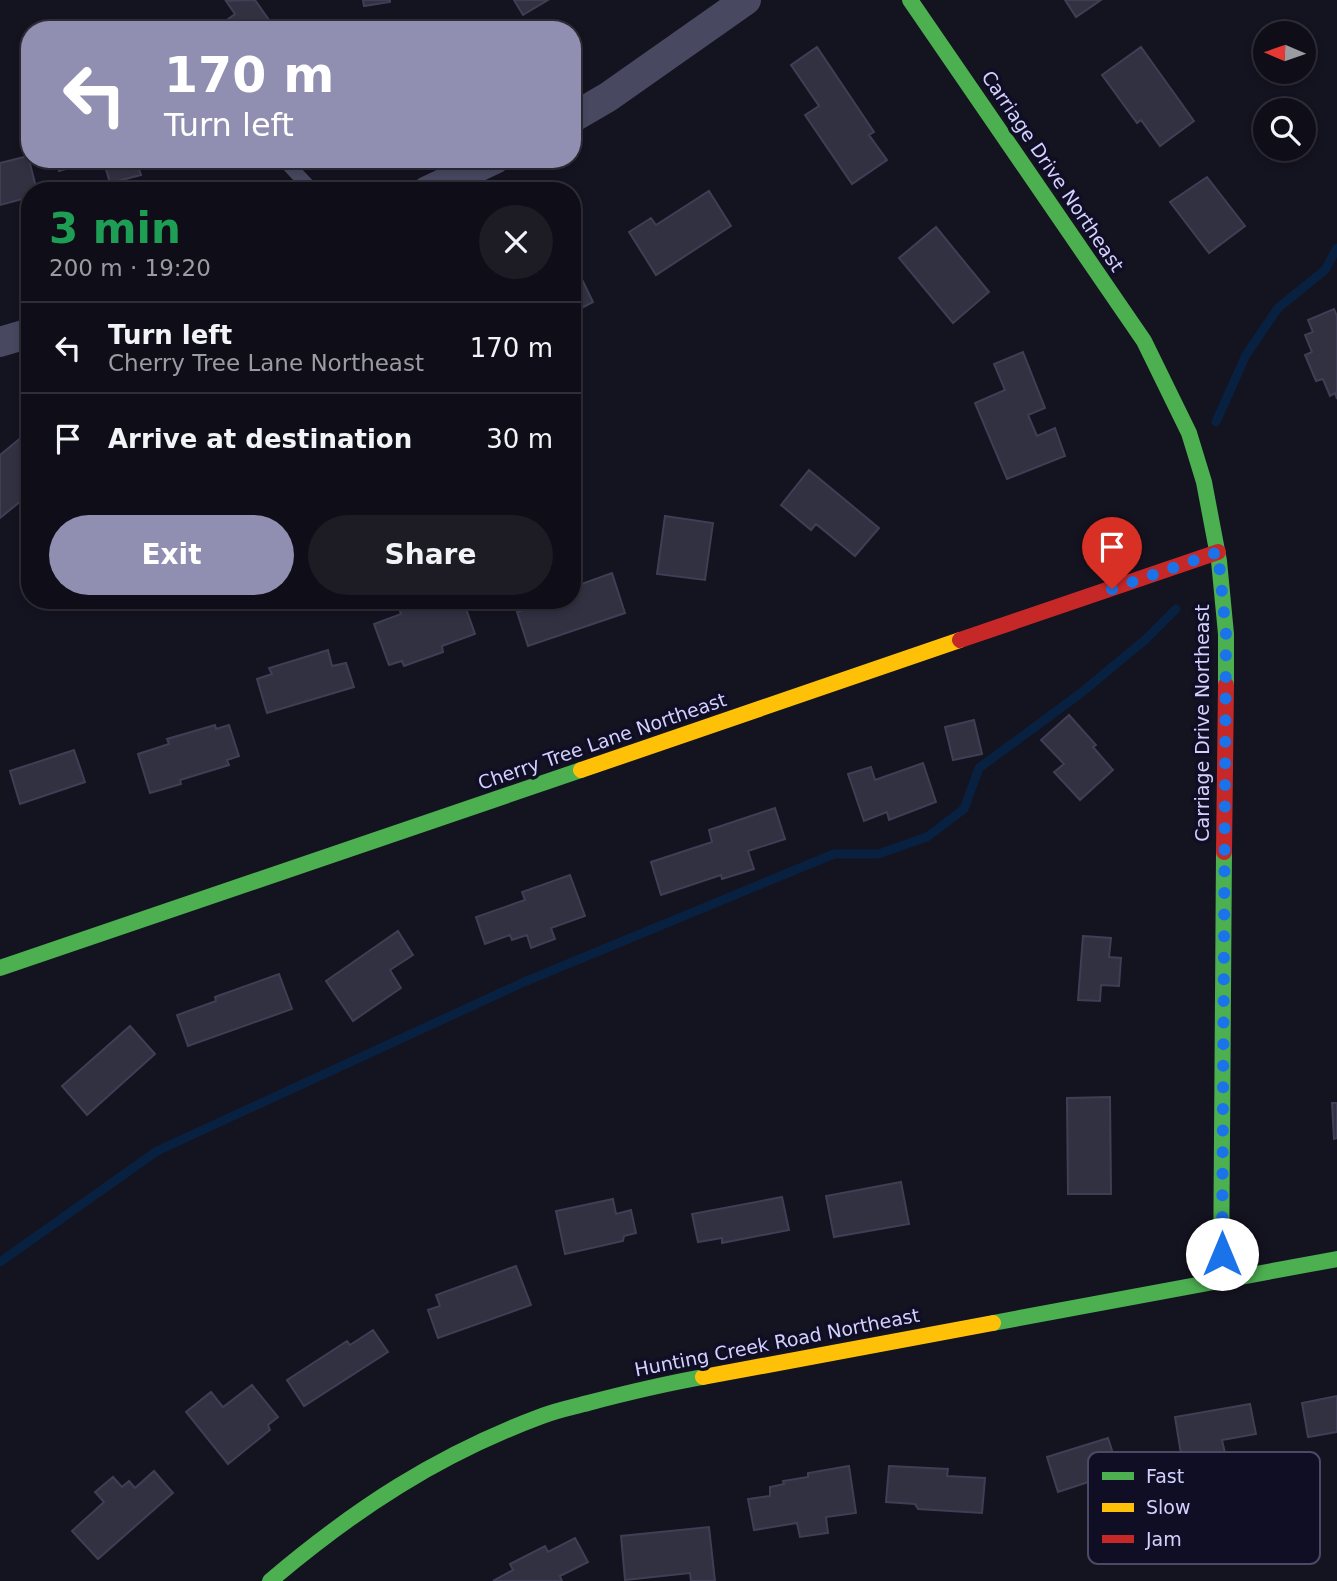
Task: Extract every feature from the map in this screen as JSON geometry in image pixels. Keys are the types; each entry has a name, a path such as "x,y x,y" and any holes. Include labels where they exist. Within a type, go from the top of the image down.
{"street":[{"path":"581,113 608,97 746,0"},
{"name":"Carriage Drive Northeast","path":"910,0 1144,341 1189,433 1204,482 1218,552 1226,634 1221,1280"},
{"path":"446,182 476,168"},
{"path":"0,342 21,335"},
{"name":"Cherry Tree Lane Northeast","path":"0,968 1218,552"},
{"name":"Hunting Creek Road Northeast","path":"270,1581 314,1544 377,1498 457,1452 544,1415 652,1386 1337,1259"}],"lane":[{"path":"292,168 305,182"}],"building":[{"path":"255,0 270,21 225,21 235,14 226,1"},
{"path":"363,0 390,0 390,2 364,6"},
{"path":"514,0 548,0 523,15"},
{"path":"1065,0 1101,0 1076,17"},
{"path":"817,47 874,132 869,135 887,160 852,184 805,115 819,106 791,65"},
{"path":"1141,47 1194,121 1160,146 1141,120 1137,123 1102,75"},
{"path":"21,158 21,168 31,168 35,182 21,182 21,199 0,205 0,163"},
{"path":"106,168 139,168 141,175 110,182"},
{"path":"1207,177 1245,226 1209,253 1170,202"},
{"path":"709,191 731,226 656,275 629,232 651,218 656,225"},
{"path":"936,227 989,292 953,323 899,258"},
{"path":"581,277 593,302 581,308"},
{"path":"1334,309 1337,316 1337,399 1335,393 1330,396 1323,379 1316,381 1305,355 1312,352 1305,335 1313,332 1308,320"},
{"path":"1023,352 1045,408 1028,415 1037,436 1055,428 1065,456 1007,479 975,403 1005,390 994,364"},
{"path":"21,438 21,501 0,518 0,455"},
{"path":"809,470 879,528 855,556 816,524 811,530 781,505"},
{"path":"665,516 713,523 705,580 657,574"},
{"path":"612,573 625,613 528,646 517,612 527,609 581,609 581,584"},
{"path":"399,609 466,609 475,634 442,646 443,652 404,666 402,661 389,665 374,624 401,614"},
{"path":"328,650 332,666 346,663 354,687 267,713 257,679 272,674 269,668"},
{"path":"1069,715 1096,745 1093,747 1113,770 1080,800 1054,772 1064,764 1041,740"},
{"path":"974,720 982,754 953,760 945,727"},
{"path":"215,725 216,729 229,725 239,756 227,760 229,765 180,780 181,784 150,793 138,754 169,744 167,739"},
{"path":"74,750 85,782 20,804 10,771"},
{"path":"923,763 936,802 889,820 887,812 864,821 848,774 871,767 875,780"},
{"path":"775,808 785,839 748,851 754,869 722,879 721,875 661,895 651,862 712,842 709,830"},
{"path":"570,875 585,916 551,928 555,939 531,948 527,935 512,940 510,935 485,944 476,917 525,900 522,892"},
{"path":"398,931 413,955 390,970 401,988 353,1021 326,981"},
{"path":"1083,936 1111,938 1109,957 1121,958 1119,986 1101,985 1100,1001 1078,1000"},
{"path":"279,974 292,1009 188,1046 177,1015 216,1001 215,997"},
{"path":"130,1026 155,1054 87,1115 62,1086"},
{"path":"1110,1097 1111,1194 1068,1194 1067,1098"},
{"path":"1332,1103 1337,1103 1337,1138 1334,1139"},
{"path":"901,1182 909,1224 834,1237 826,1196"},
{"path":"782,1197 789,1230 722,1243 722,1238 698,1242 692,1214"},
{"path":"613,1199 616,1214 631,1210 636,1233 624,1236 623,1241 565,1254 556,1211"},
{"path":"516,1266 531,1305 438,1338 428,1310 440,1306 436,1295"},
{"path":"373,1330 388,1352 304,1406 287,1380 347,1341 350,1345"},
{"path":"252,1385 278,1417 268,1425 270,1430 228,1464 186,1412 211,1392 223,1407"},
{"path":"1337,1396 1337,1432 1308,1437 1302,1403"},
{"path":"1250,1404 1256,1434 1222,1440 1225,1452 1181,1452 1175,1417"},
{"path":"1108,1438 1113,1452 1088,1452 1088,1482 1058,1492 1047,1457"},
{"path":"849,1466 856,1513 826,1517 828,1533 800,1537 797,1523 754,1530 748,1499 770,1496 770,1487 784,1484 783,1481 808,1477 808,1473"},
{"path":"889,1466 948,1469 947,1476 985,1478 982,1513 918,1509 915,1504 886,1502"},
{"path":"154,1471 173,1493 98,1559 72,1531 104,1502 95,1492 113,1477 122,1487 129,1481 135,1488"},
{"path":"709,1527 715,1581 691,1581 690,1573 625,1580 621,1536"},
{"path":"575,1538 588,1562 560,1576 562,1581 493,1581 513,1570 510,1564 545,1546 548,1552"}],"waterway":[{"path":"1216,422 1246,355 1278,308 1325,270 1337,248"},
{"path":"0,1262 157,1151 524,982 834,854 878,854 927,837 964,809 979,768 1081,693 1146,639 1176,609"}],"traffic: fast":[{"path":"910,0 1144,341 1189,433 1204,482 1219,561 1226,634 1226,685"},
{"path":"0,968 581,770"},
{"path":"1221,1280 1224,852"},
{"path":"993,1323 1337,1259"},
{"path":"270,1581 366,1507 432,1466 467,1448 553,1412 703,1377"}],"traffic: slow":[{"path":"581,770 960,640"},
{"path":"703,1377 993,1323"}],"traffic: jam":[{"path":"960,640 1218,552"},
{"path":"1224,852 1226,685"}],"route":[{"path":"1112,589 1218,552 1226,634 1222,1254"}]}
